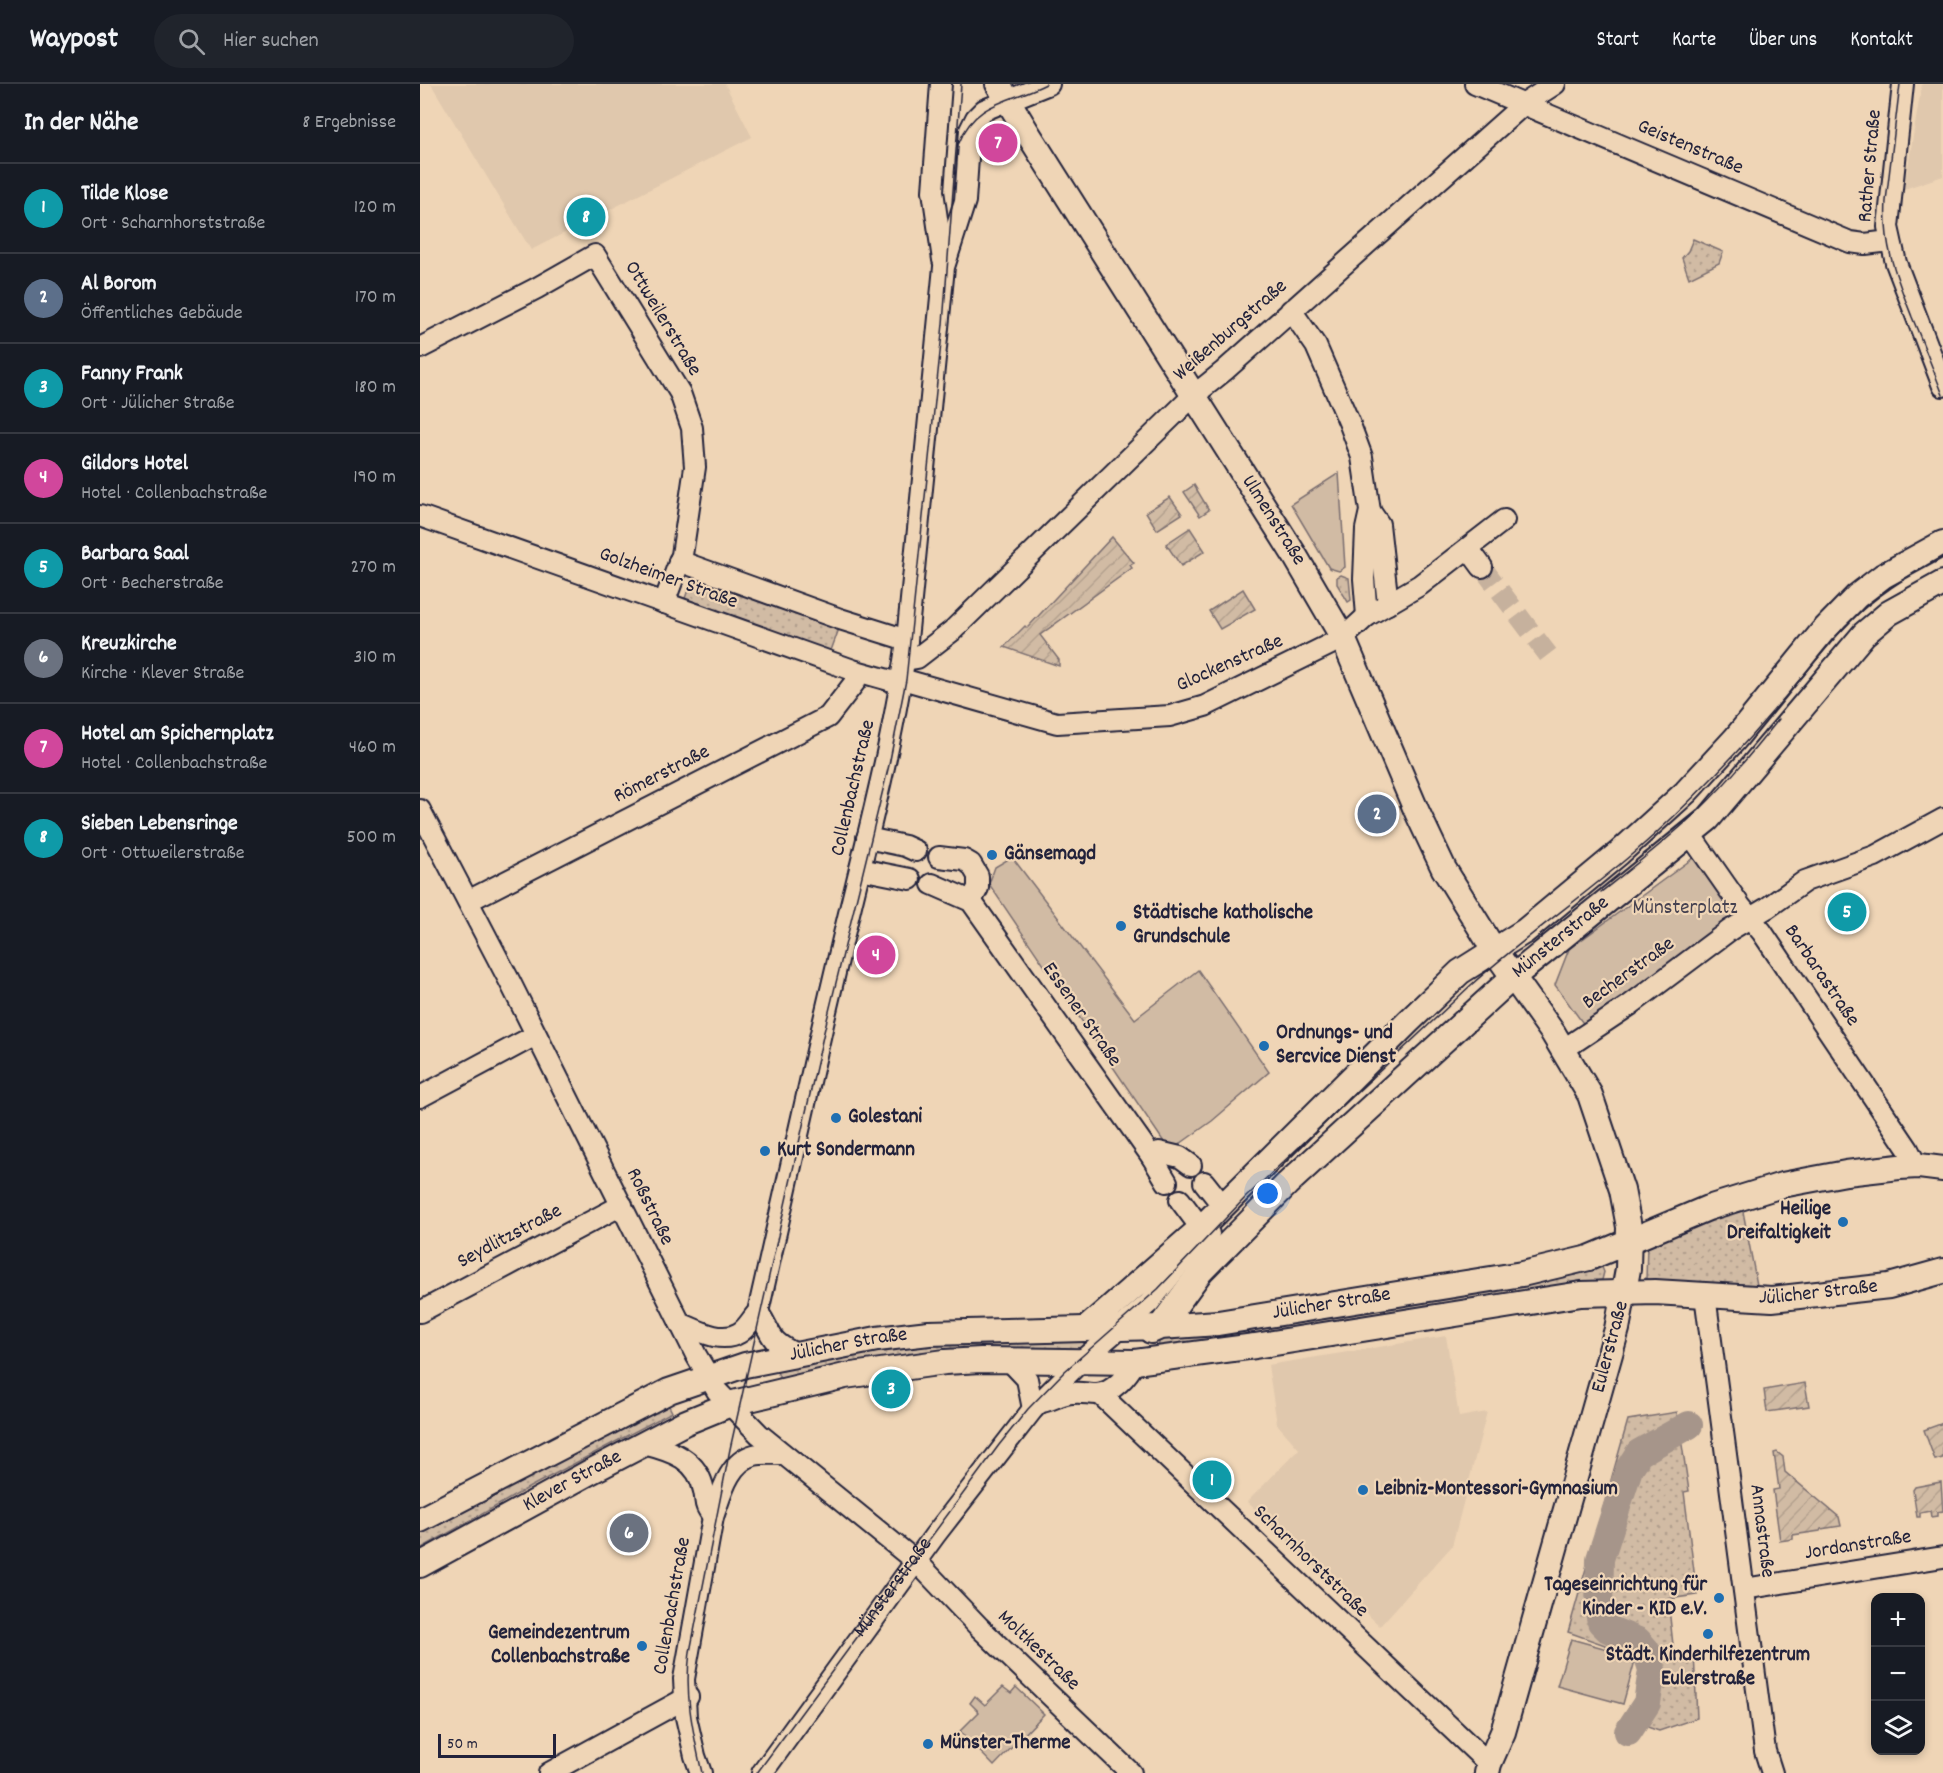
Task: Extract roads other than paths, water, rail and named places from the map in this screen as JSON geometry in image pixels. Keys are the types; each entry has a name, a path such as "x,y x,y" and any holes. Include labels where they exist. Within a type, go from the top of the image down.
{"main road":[{"name":"Ulmenstraße","path":"1003,93 1294,554 1343,639 1417,812 1444,869 1513,977"},
{"name":"Münsterstraße","path":"1087,1328 1201,1228 1460,972 1525,931 1619,853 1686,792 1735,739 1822,632 1857,596 1884,576 1943,543"},
{"name":"Münsterstraße","path":"1080,1362 1160,1327 1201,1271 1287,1184 1513,977 1708,819 1864,633 1889,613 1943,582"},
{"name":"Eulerstraße","path":"1494,1770 1617,1329 1625,1292 1629,1241 1628,1216 1613,1161 1590,1095 1564,1049 1513,977"},
{"name":"Jülicher Straße","path":"707,1377 745,1365 877,1339 929,1333 1160,1327 1218,1323 1522,1274 1589,1258 1708,1208 1782,1185 1908,1161 1943,1169"},
{"name":"Jülicher Straße","path":"730,1405 760,1395 845,1376 945,1362 1135,1362 1267,1344 1549,1298 1625,1292 1772,1299 1889,1286 1943,1271"},
{"name":"Klever Straße","path":"420,1520 669,1391 707,1377"},
{"name":"Klever Straße","path":"420,1565 644,1443 684,1423 730,1405"}],"street":[{"name":"Collenbachstraße","path":"941,84 933,191 944,267"},
{"name":"Collenbachstraße","path":"680,1323 709,1335 729,1336 739,1334 758,1312 806,1096 889,750 905,660 944,267 965,201 972,126 976,118 1003,93 1049,84"},
{"name":"Geistenstraße","path":"1474,84 1851,242 1865,244 1890,241"},
{"name":"Weißenburgstraße","path":"905,660 917,658 952,631 1193,396 1524,104 1556,84"},
{"name":"Rather Straße","path":"1903,84 1889,200 1888,227 1896,263 1943,386"},
{"name":"Ottweilerstraße","path":"420,348 537,288 595,255 680,393 692,428 695,467 682,555 664,603"},
{"path":"1291,310 1316,346 1362,457 1370,511 1366,529 1364,579 1367,616"},
{"path":"1370,511 1379,524 1388,604"},
{"name":"Golzheimer Straße","path":"420,516 858,672 892,681 905,660 840,619 679,561"},
{"name":"Glockenstraße","path":"905,660 930,687 1058,723 1170,716 1205,706 1343,639 1367,616 1420,585 1504,520"},
{"path":"1468,548 1482,567"},
{"name":"Weißenburgstraße","path":"930,687 926,675 927,666 952,631"},
{"name":"Römerstraße","path":"468,901 828,717 855,682 858,672"},
{"name":"Roßstraße","path":"420,810 537,1035 707,1377 730,1405 782,1454 916,1561"},
{"name":"Becherstraße","path":"1564,1049 1630,1005 1730,930 1805,881 1875,856 1943,819"},
{"name":"Barbarastraße","path":"1690,834 1741,907 1775,950 1908,1161"},
{"path":"867,838 905,846 916,851"},
{"path":"932,884 971,901 978,888 978,876 971,864 964,860 939,858"},
{"path":"860,869 910,879"},
{"name":"Essener Straße","path":"971,901 1152,1157 1167,1182"},
{"path":"420,1098 537,1035"},
{"path":"1152,1157 1159,1152 1180,1157 1191,1165"},
{"path":"1204,1182 1231,1198"},
{"name":"Münsterstraße","path":"1149,1303 1179,1265 1225,1217 1231,1198"},
{"path":"1180,1200 1201,1228"},
{"name":"Seydlitzstraße","path":"420,1312 622,1204"},
{"name":"Münsterstraße","path":"762,1773 916,1561 1036,1406 1080,1362 1149,1303 1201,1271"},
{"name":"Annastraße","path":"1706,1295 1765,1751 1772,1773"},
{"path":"758,1312 771,1337 780,1346 796,1354"},
{"path":"1010,1361 1027,1379 1036,1406 1072,1393 1100,1394 1120,1382 1135,1362"},
{"name":"Scharnhorststraße","path":"1100,1394 1494,1770"},
{"name":"Collenbachstraße","path":"644,1443 675,1453 694,1467 704,1491 705,1505 713,1517"},
{"name":"Collenbachstraße","path":"701,1773 692,1746 684,1678 713,1517 721,1493 738,1464 755,1455 782,1454"},
{"name":"Jordanstraße","path":"1744,1589 1943,1557"},
{"name":"Moltkestraße","path":"916,1561 979,1627 1131,1773"},
{"path":"549,1773 686,1698"}],"waterway":[{"path":"1628,1732 1647,1703 1652,1670 1646,1650 1638,1641 1608,1629 1601,1622 1599,1612 1600,1559 1629,1469 1639,1453 1689,1425"}],"tunnel":[{"path":"1482,567 1552,660"}],"tram line":[{"path":"702,1773 689,1698 690,1652 730,1449 824,1032 889,765 906,680 943,324 961,84"},
{"path":"959,143 966,129 984,111 995,104 1046,84"},
{"path":"1900,84 1886,201 1889,247 1906,302 1943,395"},
{"path":"757,1773 999,1445 1028,1409 1065,1371 1158,1289 1246,1197 1471,985 1632,854 1680,811 1753,734 1856,615 1891,588 1943,556"},
{"path":"1601,892 1700,809 1751,754 1779,719"}],"place":[{"name":"Hotel am Spichernplatz","path":"998,143"},
{"name":"Sieben Lebensringe","path":"586,217"},
{"name":"Al Borom","path":"1377,814"},
{"name":"Gänsemagd","path":"992,855"},
{"name":"Barbara Saal","path":"1847,912"},
{"name":"Städtische katholische Grundschule","path":"1121,926"},
{"name":"Gildors Hotel","path":"876,955"},
{"name":"Ordnungs- und Sercvice Dienst","path":"1264,1046"},
{"name":"Golestani","path":"836,1118"},
{"name":"Kurt Sondermann","path":"765,1151"},
{"name":"Heilige Dreifaltigkeit","path":"1843,1222"},
{"name":"Fanny Frank","path":"891,1389"},
{"name":"Tilde Klose","path":"1212,1480"},
{"name":"Leibniz-Montessori-Gymnasium","path":"1363,1490"},
{"name":"Kreuzkirche","path":"629,1533"},
{"name":"Tageseinrichtung für Kinder - KID e.V.","path":"1719,1598"},
{"name":"Städt. Kinderhilfezentrum Eulerstraße","path":"1708,1634"},
{"name":"Gemeindezentrum Collenbachstraße","path":"642,1646"},
{"name":"Münster-Therme","path":"928,1744"}],"park label":[{"name":"Münsterplatz","path":"1685,909"}]}
